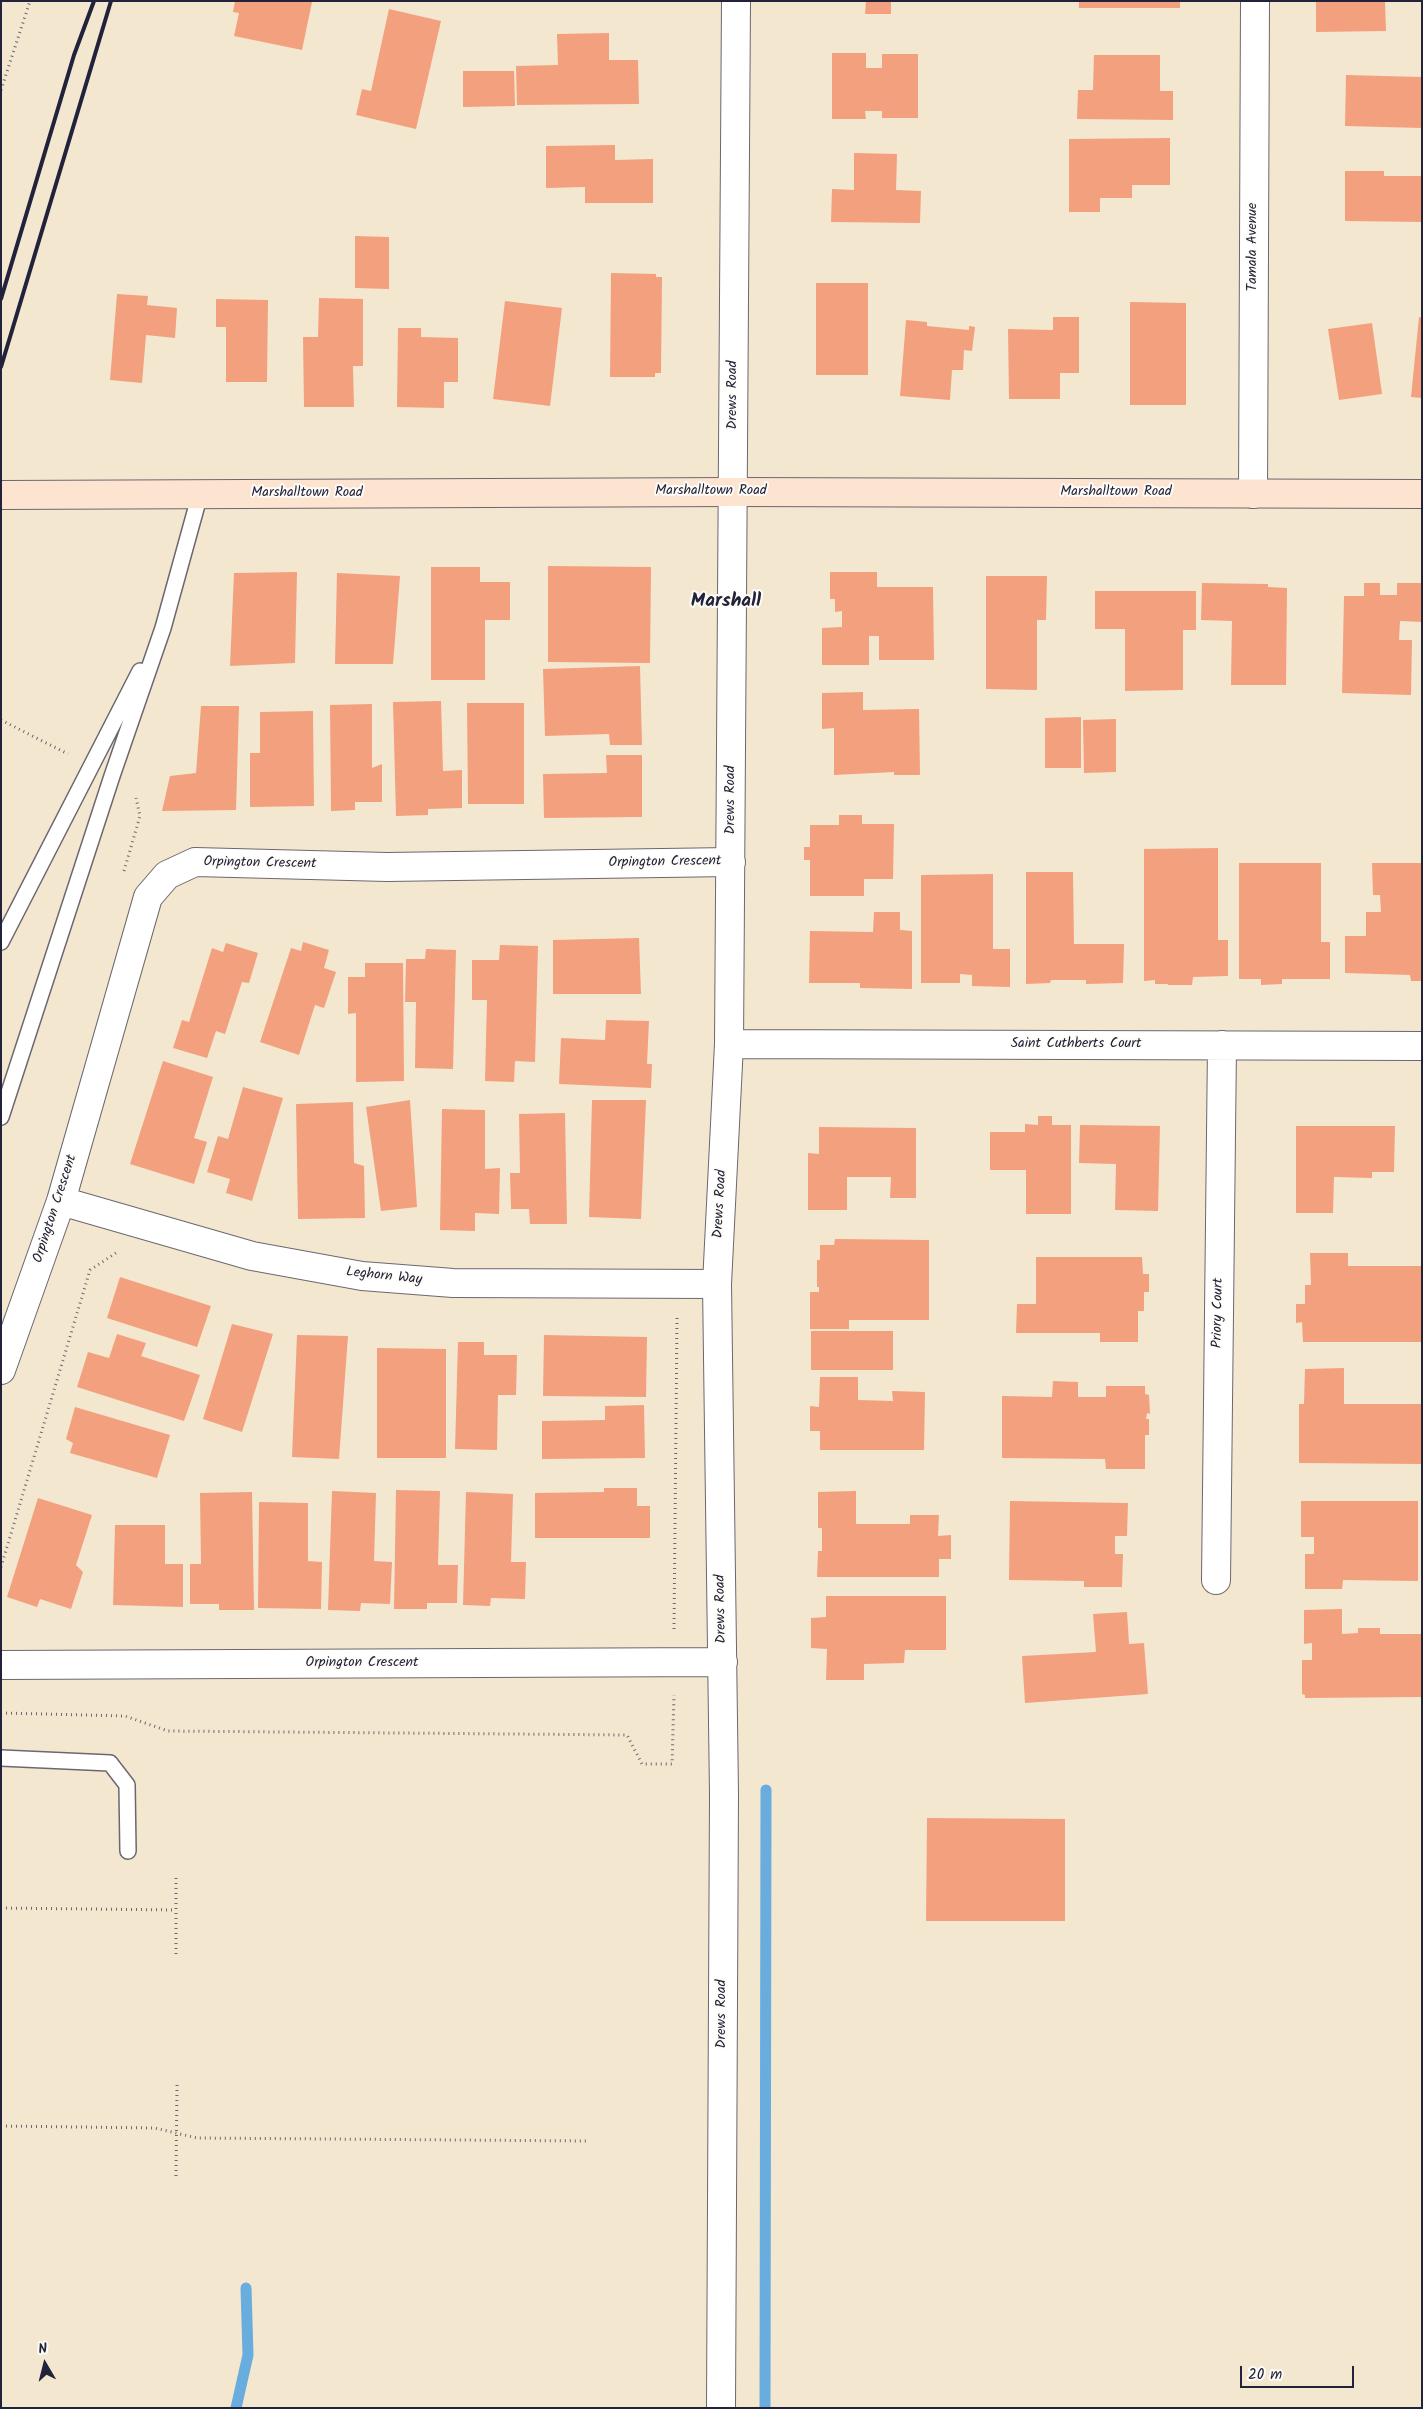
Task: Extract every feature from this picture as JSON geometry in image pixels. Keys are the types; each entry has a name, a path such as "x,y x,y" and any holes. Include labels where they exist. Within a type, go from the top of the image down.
{"street":[{"name":"Drews Road","path":"721,2408 723,1662 717,1284 729,1044 736,1"},
{"name":"Tamala Avenue","path":"1253,494 1255,1"},
{"name":"Marshalltown Road","path":"1,495 734,492 1422,494"},
{"name":"Orpington Crescent","path":"1,1370 61,1201 148,896 167,875 195,862 387,867 731,862"},
{"name":"Saint Cuthberts Court","path":"729,1044 1422,1046"},
{"name":"Priory Court","path":"1216,1580 1222,1045"},
{"name":"Leghorn Way","path":"61,1201 252,1256 362,1276 453,1283 717,1284"},
{"name":"Orpington Crescent","path":"1,1665 723,1662"}],"lane":[{"path":"1,1117 112,776 163,628 200,494"},
{"path":"1,942 90,765 163,628"},
{"path":"1,1758 110,1763 126,1785 128,1851"}],"path":[{"path":"1,90 30,1"},
{"path":"1,1567 90,1270 118,1252"},
{"path":"176,1878 176,1954"},
{"path":"1,1908 176,1910"},
{"path":"176,2176 177,2085"},
{"path":"1,2126 155,2128 197,2138 588,2141"}],"building":[{"path":"235,1 312,2 302,50 234,36 239,13 233,12"},
{"path":"866,1 891,1 891,14 865,14"},
{"path":"1079,1 1180,1 1180,8 1079,8"},
{"path":"1316,1 1385,1 1386,31 1316,32"},
{"path":"389,9 441,21 416,129 356,115 362,89 371,91"},
{"path":"609,33 609,60 638,60 639,104 517,105 516,66 558,65 557,34"},
{"path":"832,53 866,53 866,68 882,68 882,54 918,54 918,118 882,118 882,111 865,111 866,119 832,119"},
{"path":"1094,55 1160,55 1160,91 1173,91 1173,120 1077,119 1078,90 1093,90"},
{"path":"463,71 514,71 515,106 463,107"},
{"path":"1346,75 1422,77 1422,128 1345,126"},
{"path":"1170,138 1170,185 1132,185 1132,198 1100,198 1100,212 1069,212 1069,139"},
{"path":"615,145 615,160 653,159 653,203 585,203 585,187 546,188 546,146"},
{"path":"854,153 897,154 896,190 921,191 920,223 831,222 832,189 854,190"},
{"path":"1345,171 1384,171 1384,176 1422,176 1422,222 1345,221"},
{"path":"355,236 389,237 389,289 355,288"},
{"path":"611,273 656,274 656,277 662,277 661,373 655,373 655,377 610,377"},
{"path":"816,283 868,283 868,375 816,375"},
{"path":"117,294 148,296 147,305 177,308 175,338 146,335 142,383 110,380"},
{"path":"319,298 363,299 363,366 353,366 354,407 304,407 303,337 318,337"},
{"path":"216,299 268,300 267,382 226,382 226,327 216,327"},
{"path":"505,301 562,308 550,406 493,399"},
{"path":"1130,302 1186,303 1186,405 1130,405"},
{"path":"1053,317 1079,317 1079,373 1060,373 1060,399 1009,399 1008,329 1053,330"},
{"path":"1419,317 1422,318 1422,398 1411,397"},
{"path":"906,320 927,322 927,326 969,330 969,326 975,327 972,351 964,350 963,370 952,370 950,400 900,396"},
{"path":"1372,323 1382,394 1339,400 1328,329"},
{"path":"398,328 421,328 421,337 458,338 458,382 444,382 444,408 397,407"},
{"path":"548,566 651,567 650,663 548,662"},
{"path":"431,567 480,567 480,582 510,582 510,620 485,620 485,680 431,680"},
{"path":"297,572 295,663 230,666 234,573"},
{"path":"830,572 877,572 877,587 933,587 934,660 879,660 879,636 869,636 869,665 822,665 822,628 842,627 842,611 835,612 835,599 830,599"},
{"path":"337,573 400,576 393,664 335,664"},
{"path":"986,576 1047,576 1046,620 1037,620 1037,690 986,689"},
{"path":"1202,583 1268,584 1268,587 1287,588 1286,685 1231,685 1232,621 1201,620"},
{"path":"1364,583 1380,583 1380,595 1397,595 1397,583 1422,583 1422,622 1400,621 1399,640 1412,640 1411,695 1342,693 1344,596 1364,596"},
{"path":"1095,591 1196,591 1196,630 1183,630 1183,690 1125,691 1125,629 1095,629"},
{"path":"640,666 642,745 610,745 609,734 545,736 543,669"},
{"path":"863,692 863,710 919,709 920,775 894,775 894,772 834,775 834,728 822,729 822,693"},
{"path":"441,701 443,771 462,770 462,808 428,809 428,815 396,816 393,702"},
{"path":"467,703 524,703 524,804 468,804"},
{"path":"372,704 372,768 382,764 382,802 355,802 355,810 331,811 330,705"},
{"path":"201,706 239,706 236,810 162,811 170,776 196,773"},
{"path":"313,711 314,806 250,807 250,753 260,753 260,712"},
{"path":"1081,717 1081,768 1045,768 1045,718"},
{"path":"1116,719 1116,772 1084,773 1083,720"},
{"path":"606,755 642,755 642,817 544,818 543,774 607,773"},
{"path":"839,815 862,815 862,824 894,824 893,879 864,879 864,896 810,896 810,860 804,860 804,847 810,847 810,825 839,825"},
{"path":"1218,848 1218,940 1228,940 1228,976 1193,977 1192,985 1155,984 1155,980 1144,981 1144,849"},
{"path":"1239,863 1321,863 1321,942 1330,942 1330,979 1282,979 1282,984 1261,985 1261,979 1239,979"},
{"path":"1372,863 1422,863 1422,981 1411,981 1410,975 1345,973 1345,936 1366,936 1366,912 1381,912 1380,895 1373,895"},
{"path":"1026,872 1073,872 1074,944 1124,944 1123,983 1086,984 1086,980 1051,980 1050,983 1026,984"},
{"path":"993,874 993,949 1010,949 1010,987 972,986 972,975 960,974 960,983 921,983 921,875"},
{"path":"874,912 900,912 900,930 912,931 912,989 860,988 860,983 809,983 810,931 873,932"},
{"path":"639,938 641,994 553,994 553,940"},
{"path":"303,942 329,950 324,968 336,972 324,1008 315,1005 299,1055 260,1042 291,948 301,951"},
{"path":"226,943 258,953 249,983 242,982 225,1034 216,1031 207,1058 173,1048 182,1020 189,1022 212,948 223,952"},
{"path":"500,945 538,946 535,1062 515,1061 514,1082 485,1081 487,1000 472,1000 472,960 499,960"},
{"path":"426,949 456,950 453,1069 415,1068 416,1002 405,1002 406,959 425,959"},
{"path":"365,963 403,963 404,1081 356,1082 356,1013 348,1014 348,977 365,977"},
{"path":"606,1020 649,1021 647,1064 652,1064 651,1088 559,1084 561,1038 605,1040"},
{"path":"163,1061 213,1077 194,1138 207,1142 194,1184 130,1164"},
{"path":"243,1087 283,1098 252,1201 226,1193 230,1179 207,1172 218,1136 228,1139"},
{"path":"410,1100 417,1207 381,1211 366,1107"},
{"path":"592,1100 646,1100 641,1219 589,1217"},
{"path":"353,1102 354,1163 364,1166 365,1218 298,1219 296,1104"},
{"path":"442,1109 485,1110 485,1169 500,1168 499,1214 475,1213 475,1231 440,1230"},
{"path":"565,1113 567,1224 530,1224 529,1209 511,1209 510,1173 520,1173 519,1114"},
{"path":"1038,1116 1052,1116 1052,1125 1071,1125 1071,1214 1026,1214 1026,1170 990,1170 990,1132 1025,1132 1025,1124 1038,1125"},
{"path":"1080,1125 1160,1126 1158,1211 1115,1210 1116,1164 1079,1163"},
{"path":"1296,1126 1395,1126 1394,1172 1372,1172 1372,1178 1334,1177 1333,1213 1296,1213"},
{"path":"819,1127 916,1128 916,1198 890,1198 891,1177 847,1177 847,1210 808,1210 808,1153 819,1154"},
{"path":"835,1239 929,1240 929,1320 849,1320 849,1329 810,1329 810,1292 819,1292 819,1287 817,1287 817,1260 820,1260 820,1245 834,1245"},
{"path":"1310,1253 1348,1253 1348,1266 1422,1266 1422,1342 1303,1342 1302,1322 1296,1323 1296,1304 1305,1304 1305,1285 1311,1285"},
{"path":"1036,1257 1142,1257 1143,1274 1149,1274 1149,1292 1144,1292 1144,1311 1138,1311 1138,1342 1100,1342 1100,1333 1016,1333 1017,1304 1036,1304"},
{"path":"120,1277 211,1306 197,1347 107,1318"},
{"path":"232,1324 273,1334 242,1432 203,1419"},
{"path":"811,1331 893,1331 893,1370 811,1370"},
{"path":"117,1334 146,1343 141,1356 200,1375 184,1421 77,1387 88,1352 109,1358"},
{"path":"297,1335 348,1336 339,1459 292,1457"},
{"path":"544,1335 647,1337 646,1397 543,1396"},
{"path":"458,1342 484,1342 484,1355 517,1355 516,1395 498,1395 497,1450 455,1449"},
{"path":"377,1348 446,1349 446,1458 377,1458"},
{"path":"1344,1368 1344,1404 1422,1404 1421,1464 1299,1463 1299,1404 1304,1404 1305,1369"},
{"path":"820,1377 858,1377 858,1400 893,1401 892,1391 925,1392 924,1450 820,1450 820,1431 810,1431 810,1406 819,1407"},
{"path":"1053,1381 1078,1382 1078,1397 1106,1397 1106,1386 1145,1386 1145,1394 1149,1395 1150,1414 1147,1413 1146,1419 1149,1419 1149,1435 1145,1435 1145,1469 1106,1469 1105,1459 1002,1458 1002,1396 1052,1397"},
{"path":"644,1405 645,1458 542,1459 542,1421 605,1420 605,1406"},
{"path":"75,1407 170,1435 157,1478 70,1453 73,1443 66,1439"},
{"path":"604,1488 637,1488 637,1506 650,1506 650,1538 535,1538 535,1493 604,1492"},
{"path":"396,1490 440,1491 438,1565 458,1565 457,1603 427,1603 427,1609 394,1609"},
{"path":"332,1491 376,1493 374,1561 392,1562 390,1604 361,1603 360,1611 328,1610"},
{"path":"856,1491 856,1524 910,1524 910,1515 939,1515 938,1536 951,1535 951,1559 939,1559 939,1577 817,1577 818,1551 822,1551 822,1528 818,1528 818,1492"},
{"path":"252,1492 254,1610 219,1610 219,1604 190,1604 190,1564 201,1564 200,1493"},
{"path":"466,1492 513,1494 511,1562 526,1562 525,1599 491,1598 490,1606 463,1605"},
{"path":"38,1498 92,1515 76,1565 83,1572 71,1609 40,1599 37,1607 7,1597"},
{"path":"1010,1501 1128,1503 1127,1536 1115,1536 1115,1554 1123,1554 1122,1587 1084,1587 1084,1581 1009,1580"},
{"path":"1301,1501 1418,1501 1418,1581 1343,1580 1342,1589 1305,1589 1305,1554 1314,1554 1314,1537 1301,1537"},
{"path":"259,1502 308,1503 308,1561 322,1562 321,1609 258,1608"},
{"path":"115,1525 165,1525 165,1564 183,1564 183,1607 113,1605"},
{"path":"826,1596 946,1596 946,1650 905,1650 904,1663 864,1664 864,1680 826,1680 827,1649 811,1648 811,1618 826,1617"},
{"path":"1342,1609 1342,1634 1358,1633 1358,1628 1380,1628 1380,1634 1422,1634 1421,1697 1305,1698 1305,1695 1302,1694 1302,1660 1312,1660 1312,1643 1304,1644 1304,1610"},
{"path":"1127,1612 1129,1644 1144,1643 1148,1694 1025,1703 1022,1656 1096,1652 1093,1614"},
{"path":"927,1818 1065,1819 1065,1921 926,1921"}],"waterway":[{"path":"765,2408 766,1790"},
{"path":"236,2408 248,2355 246,2288"}],"railway":[{"path":"1,299 74,55 94,1"},
{"path":"1,367 111,1"}],"district":[{"name":"Marshall","path":"726,603"}]}
